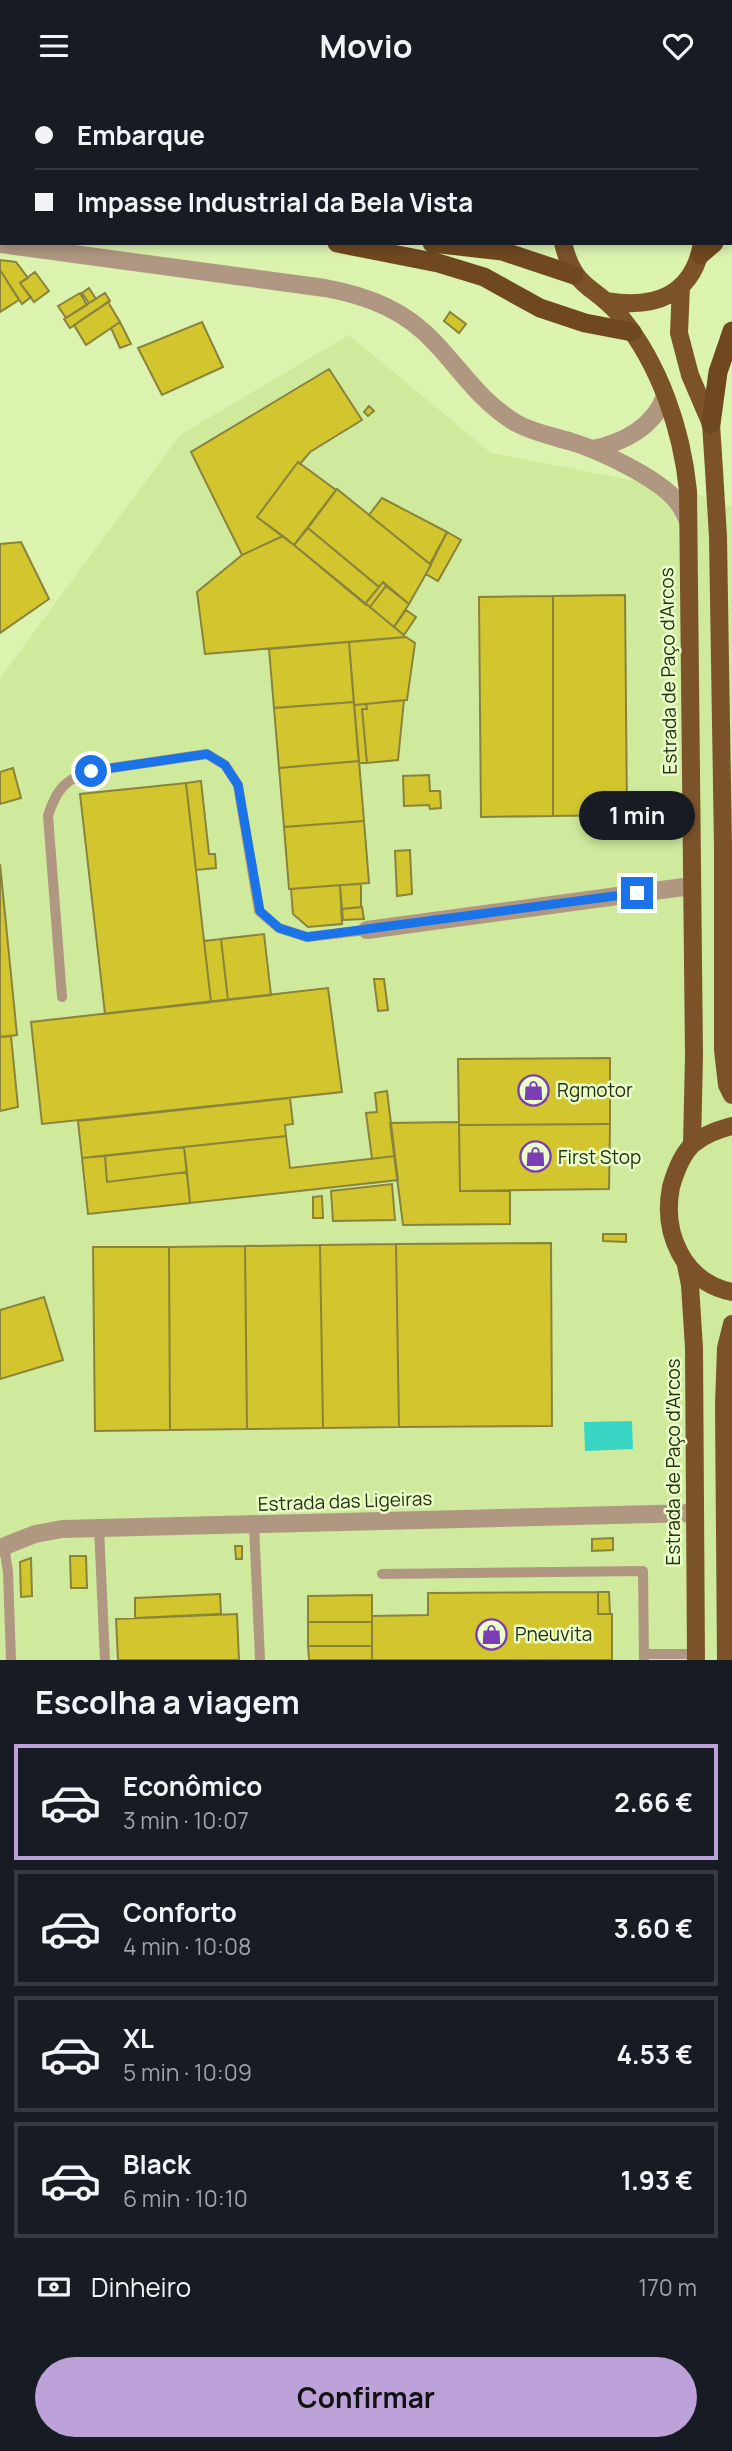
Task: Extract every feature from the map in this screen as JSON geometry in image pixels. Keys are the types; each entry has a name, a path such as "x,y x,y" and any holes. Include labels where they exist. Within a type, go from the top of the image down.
{"highway":[{"path":"347,245 439,263 484,277 540,308 585,323 632,332"},
{"path":"450,245 502,251 574,275"},
{"path":"711,424 718,372 732,331"}],"main road":[{"path":"564,245 574,275"},
{"path":"607,301 647,303 665,297 681,286 693,272 705,247"},
{"name":"Estrada de Paço d'Arcos","path":"574,275 607,301 632,332 665,396 678,432 688,491 694,1055 692,1145 674,1175 669,1201 669,1226 677,1250 686,1265 694,1348 696,1657"},
{"path":"681,286 679,333 684,357 711,424 718,551 723,1050 727,1086 732,1095"},
{"path":"692,1145 713,1131 732,1126"},
{"name":"Estrada de Paço d'Arcos","path":"686,1265 720,1290 732,1292"},
{"path":"726,1660 729,1445 726,1348 732,1324"}],"street":[{"path":"7,245 355,293 380,302 402,314 435,342 480,395 508,417 536,432 592,449 664,489 681,506 688,521"},
{"path":"592,449 608,446 642,428 656,413 665,396"},
{"path":"367,930 691,886"},
{"name":"Estrada das Ligeiras","path":"2,1547 35,1534 62,1529 694,1513"}],"lane":[{"path":"62,997 48,816 53,800 62,786 74,776 91,771 207,754 218,759 238,785 260,911 279,928 307,937 367,930"},
{"path":"254,1524 260,1660"},
{"path":"99,1528 105,1660"},
{"path":"2,1547 8,1572 5,1634 11,1660"},
{"path":"382,1574 643,1571 644,1657 696,1657"}],"shaded area":[{"path":"349,335 491,453 688,491 732,507 732,1660 0,1660 0,678 180,435"}],"water":[{"path":"632,1421 633,1449 585,1451 584,1422"}],"building":[{"path":"0,260 16,262 28,278 20,283 31,297 22,304 0,270"},
{"path":"0,270 19,300 0,312"},
{"path":"35,272 49,291 34,302 20,283"},
{"path":"89,288 96,299 89,303 82,293"},
{"path":"80,293 87,305 66,318 58,306"},
{"path":"105,293 110,301 70,328 64,319"},
{"path":"108,302 120,322 86,345 74,325"},
{"path":"450,312 466,324 459,333 444,321"},
{"path":"120,322 131,344 120,348 111,328"},
{"path":"202,322 223,367 162,395 138,348"},
{"path":"329,369 362,420 310,452 300,464 298,462 257,517 283,536 242,555 191,452"},
{"path":"369,406 374,411 368,416 364,412"},
{"path":"298,462 336,490 294,545 257,517"},
{"path":"337,489 431,565 409,604 383,582 379,587 308,528"},
{"path":"382,498 447,532 430,564 369,515"},
{"path":"308,528 379,587 365,604 294,545"},
{"path":"447,532 461,540 438,581 426,574"},
{"path":"283,536 406,637 205,654 197,592 242,555"},
{"path":"21,542 49,599 0,633 0,544"},
{"path":"383,582 386,586 370,607 365,604"},
{"path":"386,586 409,604 394,627 370,607"},
{"path":"625,595 627,815 553,816 553,596"},
{"path":"553,596 553,816 481,817 479,597"},
{"path":"406,610 416,617 404,635 394,627"},
{"path":"406,637 415,643 407,700 354,705 349,642"},
{"path":"349,642 354,702 274,708 269,649"},
{"path":"404,700 398,760 367,763 362,709 367,709 366,704"},
{"path":"354,702 359,761 279,768 274,708"},
{"path":"366,704 367,709 362,709 367,763 359,763 354,705"},
{"path":"359,761 364,821 284,827 279,768"},
{"path":"13,768 21,798 0,804 0,772"},
{"path":"429,775 430,791 440,791 441,808 430,809 429,805 404,806 403,776"},
{"path":"201,781 209,854 215,854 216,868 196,870 186,783"},
{"path":"186,783 211,1002 105,1014 80,794"},
{"path":"364,821 369,883 289,889 284,827"},
{"path":"410,850 412,894 397,896 395,851"},
{"path":"0,864 17,1035 0,1037"},
{"path":"361,884 361,907 342,909 340,885"},
{"path":"340,885 342,924 308,927 293,914 291,889"},
{"path":"362,907 364,919 343,920 342,909"},
{"path":"264,934 271,995 228,1000 221,939"},
{"path":"221,939 228,1000 211,1002 204,941"},
{"path":"374,979 384,979 388,1010 378,1011"},
{"path":"328,988 342,1092 42,1124 31,1022"},
{"path":"11,1036 18,1107 0,1111 0,1037"},
{"name":"Rgmotor","path":"610,1058 610,1124 459,1125 458,1059"},
{"path":"387,1091 395,1156 372,1159 366,1113 377,1112 375,1093"},
{"path":"290,1098 293,1124 285,1125 286,1136 82,1158 78,1121"},
{"path":"459,1122 460,1191 510,1191 510,1224 403,1225 390,1123"},
{"name":"First Stop","path":"610,1124 609,1189 460,1191 459,1125"},
{"path":"286,1136 290,1168 395,1156 398,1180 190,1203 184,1147"},
{"path":"184,1147 187,1172 107,1182 105,1156"},
{"path":"105,1156 107,1182 187,1172 190,1203 88,1214 82,1158"},
{"path":"392,1184 395,1220 333,1221 331,1191"},
{"path":"322,1196 323,1218 313,1218 313,1197"},
{"path":"603,1234 626,1234 626,1242 603,1241"},
{"path":"551,1243 552,1426 399,1427 396,1244"},
{"path":"396,1244 399,1427 323,1428 320,1245"},
{"path":"320,1245 323,1428 247,1429 245,1246"},
{"path":"245,1246 247,1429 170,1430 169,1247"},
{"path":"93,1247 169,1247 170,1430 95,1431"},
{"path":"44,1297 63,1360 0,1379 0,1310"},
{"path":"613,1538 613,1550 592,1551 592,1539"},
{"path":"235,1546 242,1546 242,1559 236,1559"},
{"path":"70,1556 86,1556 87,1588 71,1588"},
{"path":"31,1558 32,1596 21,1597 20,1562"},
{"name":"Pneuvita","path":"598,1592 598,1614 612,1614 612,1660 372,1660 372,1616 428,1615 428,1593"},
{"path":"598,1592 609,1592 610,1614 598,1614"},
{"path":"220,1594 221,1614 135,1618 135,1598"},
{"path":"372,1595 372,1622 308,1622 308,1596"},
{"path":"237,1614 239,1660 118,1660 116,1619"},
{"path":"308,1622 372,1622 372,1646 308,1646"},
{"path":"308,1646 372,1646 372,1660 309,1660"}],"place":[{"name":"Rgmotor","path":"534,1090"},
{"name":"First Stop","path":"535,1157"},
{"name":"Pneuvita","path":"492,1634"}],"route":[{"path":"91,771 207,754 218,759 238,785 260,911 279,928 307,937 637,893"}]}
